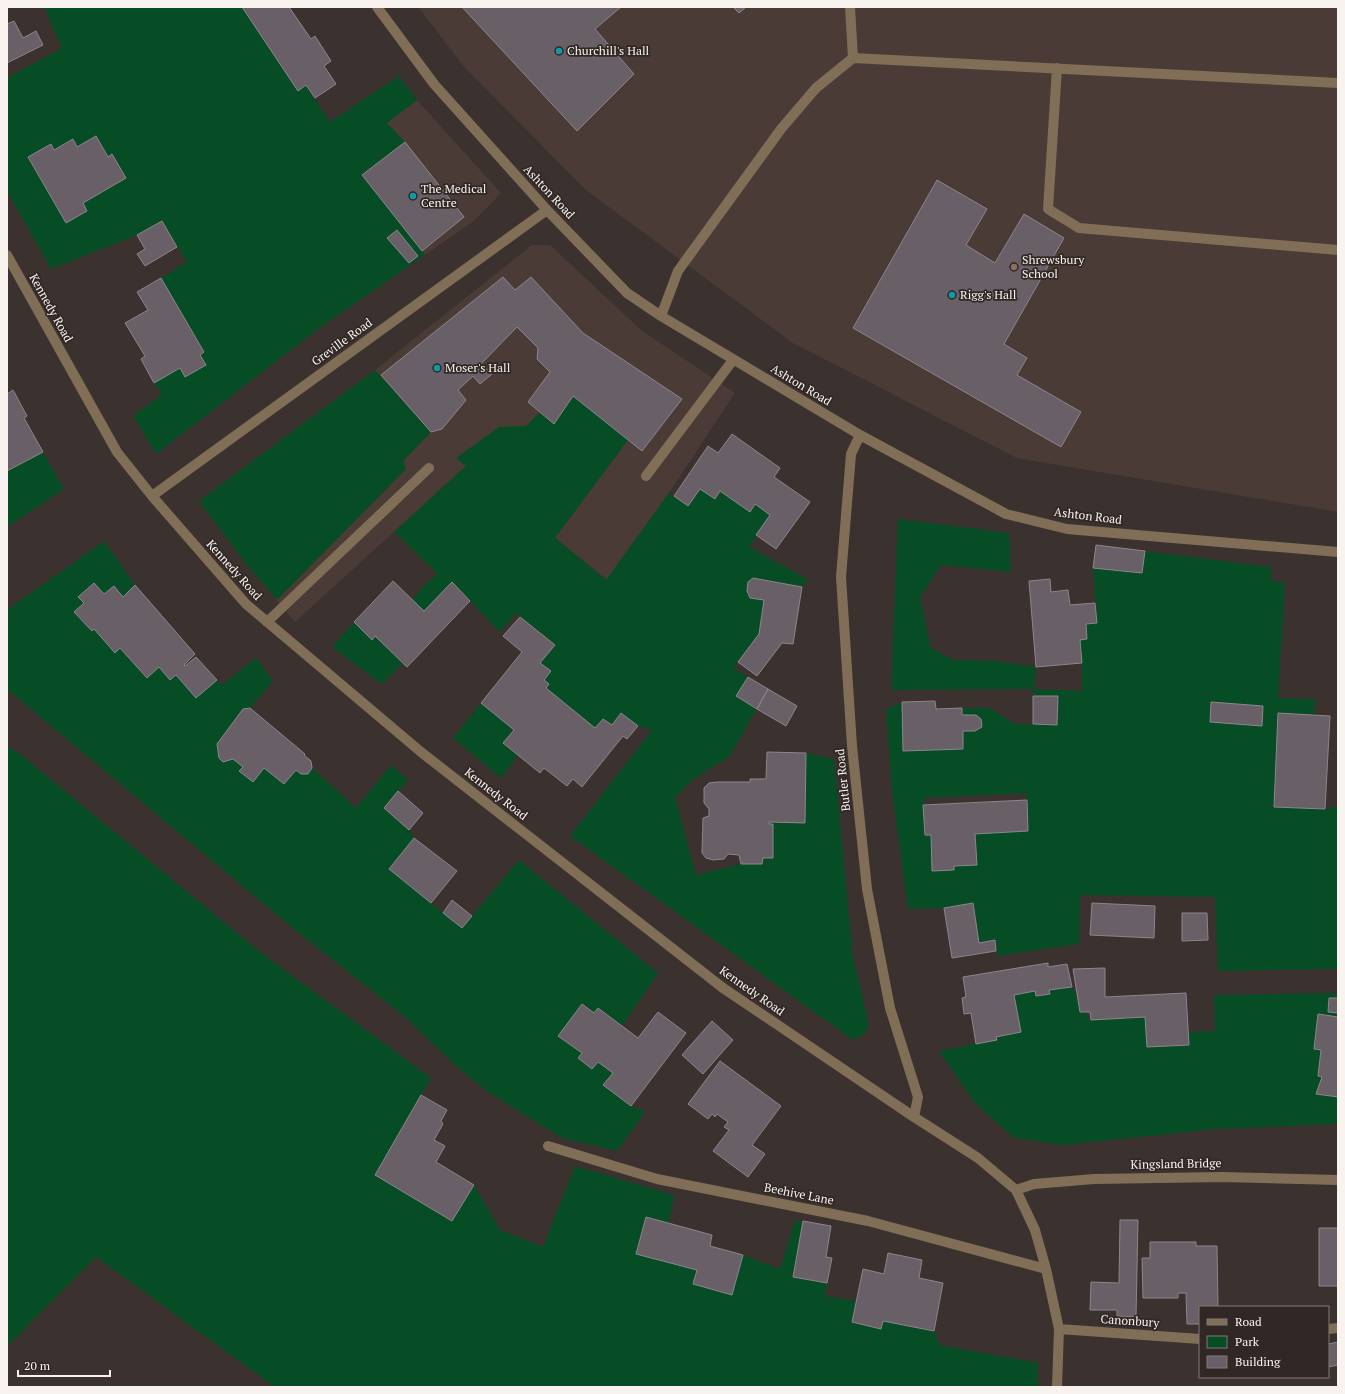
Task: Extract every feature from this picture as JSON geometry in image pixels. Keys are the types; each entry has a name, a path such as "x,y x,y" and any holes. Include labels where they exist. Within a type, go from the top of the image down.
{"street":[{"name":"Ashton Road","path":"377,7 434,84 547,210 627,293 661,316 733,360 860,435 1006,514 1067,529 1338,552"},
{"path":"850,7 853,58"},
{"path":"661,316 678,271 781,129 816,88 853,58 1338,83"},
{"path":"1057,68 1048,209 1079,228 1338,250"},
{"name":"Greville Road","path":"152,496 547,210"},
{"name":"Kennedy Road","path":"7,255 117,452 152,496 246,604 421,752 717,984 914,1117 978,1158 1016,1190 1035,1230 1046,1269 1058,1328 1057,1387"},
{"path":"646,476 733,360"},
{"name":"Butler Road","path":"860,435 851,454 841,577 852,746 867,889 890,1008 918,1097 914,1117"},
{"path":"267,622 429,468"},
{"name":"Beehive Lane","path":"548,1146 657,1179 868,1221 1046,1269"},
{"name":"Kingsland Bridge","path":"1016,1190 1034,1184 1094,1178 1222,1177 1338,1180"},
{"name":"Canonbury","path":"1058,1328 1199,1339"}],"shaded area":[{"name":"Shrewsbury School","path":"418,7 1338,7 1338,512 1017,458 793,343 586,190 466,69"},
{"path":"417,100 501,193 474,221 322,326 252,223"},
{"path":"532,245 550,245 642,331 735,393 669,493 607,580 466,466 295,622 246,564 199,501 375,370"}],"green space":[{"path":"44,7 242,7 298,91 306,85 330,122 399,76 417,100 387,123 405,142 363,175 425,255 322,326 156,454 133,416 162,394 154,383 204,352 161,278 187,262 162,221 137,235 51,269 7,191 7,78 62,48","holes":["73,140 77,147 108,157 112,155 126,178 83,203 87,211 66,223 28,157 51,144 54,150"]},
{"path":"375,370 431,432 403,461 406,469 277,600 246,564 199,501"},
{"path":"573,396 628,440 555,538 606,580 669,493 688,506 700,489 715,499 720,491 750,511 755,504 770,515 749,547 807,579 802,587 753,578 747,591 750,598 764,600 759,634 733,668 768,689 730,756 693,779 675,798 696,875 741,864 762,864 763,858 773,858 773,824 769,824 769,822 805,823 806,753 834,759 853,957 868,1020 867,1032 853,1040 570,836 652,730 638,726 621,713 612,725 603,719 595,728 546,688 549,684 544,680 550,671 540,663 555,645 520,617 517,612 500,632 452,582 424,611 412,599 437,573 394,532 466,466 456,458 499,427 526,426 540,412 554,424"},
{"path":"43,452 64,489 7,527 7,471"},
{"path":"898,519 1009,533 1011,572 941,565 920,597 931,648 953,660 996,661 1036,667 1034,689 1082,691 1080,640 1087,639 1086,624 1097,623 1093,568 1142,573 1145,551 1271,567 1271,581 1285,583 1278,698 1315,699 1314,715 1278,713 1274,806 1325,809 1338,806 1338,969 1218,971 1215,897 1080,895 1079,944 998,956 995,941 979,943 973,903 944,908 908,909 893,799 886,710 902,702 904,751 963,749 963,731 975,731 982,726 981,719 976,715 962,715 962,708 990,708 1014,724 1057,725 1058,697 1033,696 1033,689 891,690","holes":["1026,793 1028,831 975,834 954,866 933,871 931,835 925,835 924,798"]},
{"path":"104,541 135,585 123,597 104,594 94,583 78,597 84,603 74,612 91,631 94,629 115,652 120,648 147,678 159,667 170,680 176,675 196,698 217,680 222,685 256,658 273,681 250,708 243,710 217,744 219,758 223,762 233,759 243,767 240,771 253,782 264,768 296,770 301,774 308,774 312,768 356,808 391,765 408,780 384,808 409,829 414,838 389,869 462,928 519,860 658,973 622,1026 599,1008 594,1013 559,1036 582,1053 578,1058 592,1069 598,1062 613,1073 604,1085 631,1106 645,1112 617,1151 562,1138 488,1092 456,1066 405,1017 290,926 7,689 7,610"},
{"path":"354,622 372,640 375,636 403,663 382,684 332,647"},
{"path":"481,703 514,730 503,743 518,755 501,778 453,738"},
{"path":"7,747 20,754 260,952 431,1078 375,1175 452,1221 474,1185 500,1230 543,1247 575,1166 674,1195 669,1223 646,1217 697,1270 693,1284 732,1295 743,1255 780,1269 795,1221 803,1221 793,1277 827,1283 825,1296 856,1301 852,1322 881,1329 883,1321 934,1331 940,1345 1038,1363 1038,1387 275,1387 96,1257 7,1347"},
{"path":"1072,987 1092,1025 1091,1020 1145,1017 1147,1047 1189,1045 1188,1032 1215,1031 1214,995 1338,993 1338,1017 1319,1014 1321,1050 1318,1076 1322,1077 1316,1094 1338,1097 1338,1124 1217,1129 1063,1145 1014,1138 974,1102 939,1051 996,1040 996,1037 1021,1032 1014,995 1035,991 1036,996 1049,994 1049,990"}],"building":[{"path":"242,7 289,7 311,39 315,36 331,61 324,66 336,84 315,98 306,85 298,91"},
{"name":"Churchill's Hall","path":"462,7 621,7 595,29 634,74 577,131"},
{"path":"733,7 746,7 739,13"},
{"path":"14,21 23,38 36,31 43,45 7,63 7,24"},
{"path":"96,136 108,157 112,154 126,178 83,203 87,211 66,223 28,157 51,144 54,150 73,139 77,147"},
{"name":"The Medical Centre","path":"405,142 464,217 422,251 362,175"},
{"name":"Rigg's Hall","path":"937,180 987,209 966,245 995,263 1024,214 1064,238 1004,344 1027,358 1017,375 1081,412 1061,447 853,328"},
{"path":"162,221 177,247 145,266 137,254 145,249 137,235"},
{"path":"397,230 418,256 409,263 387,238"},
{"name":"Moser's Hall","path":"503,277 515,290 531,277 583,333 682,399 642,451 573,396 554,424 528,402 550,372 537,359 538,348 517,327 481,364 492,374 480,384 473,376 458,390 466,400 442,429 431,432 381,375"},
{"path":"161,278 204,352 200,355 206,365 185,377 180,368 154,383 141,359 145,356 125,323 148,310 137,292"},
{"path":"13,390 27,416 24,418 43,452 7,471 7,394"},
{"path":"732,434 780,468 774,477 810,502 776,549 756,535 770,515 755,504 750,512 720,491 715,499 700,489 688,506 674,496 708,446 718,453"},
{"path":"1096,545 1145,551 1142,573 1093,568"},
{"path":"753,578 802,587 793,644 782,643 757,676 738,662 759,634 764,600 750,598 747,591 748,582"},
{"path":"1050,579 1051,592 1068,590 1070,605 1095,603 1097,623 1086,624 1087,639 1080,640 1082,663 1036,667 1029,581"},
{"path":"393,581 424,611 452,582 470,601 407,667 375,636 372,640 354,622"},
{"path":"94,583 104,594 114,586 123,597 135,585 195,654 184,665 185,666 196,657 217,680 196,698 176,675 170,680 159,667 147,678 120,648 115,653 94,629 92,631 74,612 84,603 78,597"},
{"path":"520,617 555,645 540,663 551,671 544,680 549,684 546,688 595,728 603,719 612,725 621,713 638,726 627,739 623,736 582,787 573,779 567,786 544,768 540,773 503,743 514,730 481,703 522,652 503,636"},
{"path":"748,677 768,689 757,709 736,696"},
{"path":"768,689 797,706 786,726 757,709"},
{"path":"1033,696 1058,696 1057,725 1033,724"},
{"path":"935,701 936,709 962,708 962,715 976,715 981,719 982,727 975,731 963,731 963,749 903,751 902,702"},
{"path":"1211,702 1263,706 1262,726 1210,722"},
{"path":"250,708 305,754 304,755 311,761 312,768 308,774 301,774 296,770 284,784 264,768 253,782 239,771 243,767 233,759 223,762 219,758 217,744 243,709"},
{"path":"1278,713 1330,716 1325,809 1274,807"},
{"path":"767,752 806,753 805,823 769,822 769,824 773,824 773,858 763,858 762,864 741,864 739,855 728,854 724,859 713,860 706,858 702,853 703,818 709,816 709,809 704,803 704,788 709,783 750,782 750,779 766,779"},
{"path":"398,791 423,813 409,830 384,808"},
{"path":"1027,800 1028,831 975,834 977,865 954,866 954,870 932,871 931,835 925,835 923,805"},
{"path":"414,838 457,871 431,903 389,869"},
{"path":"452,900 472,916 462,928 443,913"},
{"path":"973,903 979,943 995,940 996,951 952,958 944,908"},
{"path":"1092,903 1155,906 1154,938 1090,935"},
{"path":"1182,913 1207,913 1208,940 1182,941"},
{"path":"1048,963 1048,967 1067,964 1072,987 1049,990 1050,994 1036,996 1035,991 1014,995 1021,1032 996,1037 997,1040 976,1044 971,1013 964,1014 962,998 966,997 963,977"},
{"path":"1105,968 1105,997 1186,993 1189,1045 1147,1047 1145,1017 1091,1020 1090,1012 1080,1012 1073,969"},
{"path":"1329,998 1338,998 1338,1013 1328,1012"},
{"path":"582,1004 594,1013 598,1008 638,1038 658,1012 686,1033 631,1106 603,1085 613,1073 598,1062 592,1069 578,1058 582,1053 558,1036"},
{"path":"1318,1014 1338,1017 1338,1097 1316,1094 1322,1077 1318,1076 1321,1050 1314,1049"},
{"path":"712,1021 733,1040 703,1074 682,1055"},
{"path":"720,1061 781,1106 752,1145 765,1154 748,1177 713,1151 729,1130 724,1127 728,1122 717,1114 715,1117 712,1114 708,1119 688,1104"},
{"path":"421,1095 447,1110 441,1121 443,1124 434,1140 445,1146 436,1162 474,1185 452,1221 375,1175"},
{"path":"646,1217 712,1235 710,1246 743,1255 732,1295 693,1284 697,1270 636,1254"},
{"path":"1120,1220 1138,1220 1136,1317 1117,1316 1117,1310 1090,1310 1091,1282 1119,1283"},
{"path":"803,1221 831,1226 826,1257 832,1258 827,1283 793,1277"},
{"path":"1319,1228 1338,1228 1338,1286 1319,1286"},
{"path":"1150,1242 1196,1242 1196,1246 1217,1246 1218,1306 1199,1306 1199,1324 1187,1324 1186,1293 1178,1293 1178,1298 1143,1298 1142,1258 1150,1258"},
{"path":"888,1253 922,1260 919,1278 943,1283 934,1331 883,1321 881,1329 852,1322 863,1269 884,1274"},
{"path":"1338,1342 1338,1365 1329,1367 1329,1344"}],"place":[{"name":"Churchill's Hall","path":"559,51"},
{"name":"The Medical Centre","path":"413,196"},
{"name":"Shrewsbury School","path":"1014,267"},
{"name":"Rigg's Hall","path":"952,295"},
{"name":"Moser's Hall","path":"437,368"}]}
